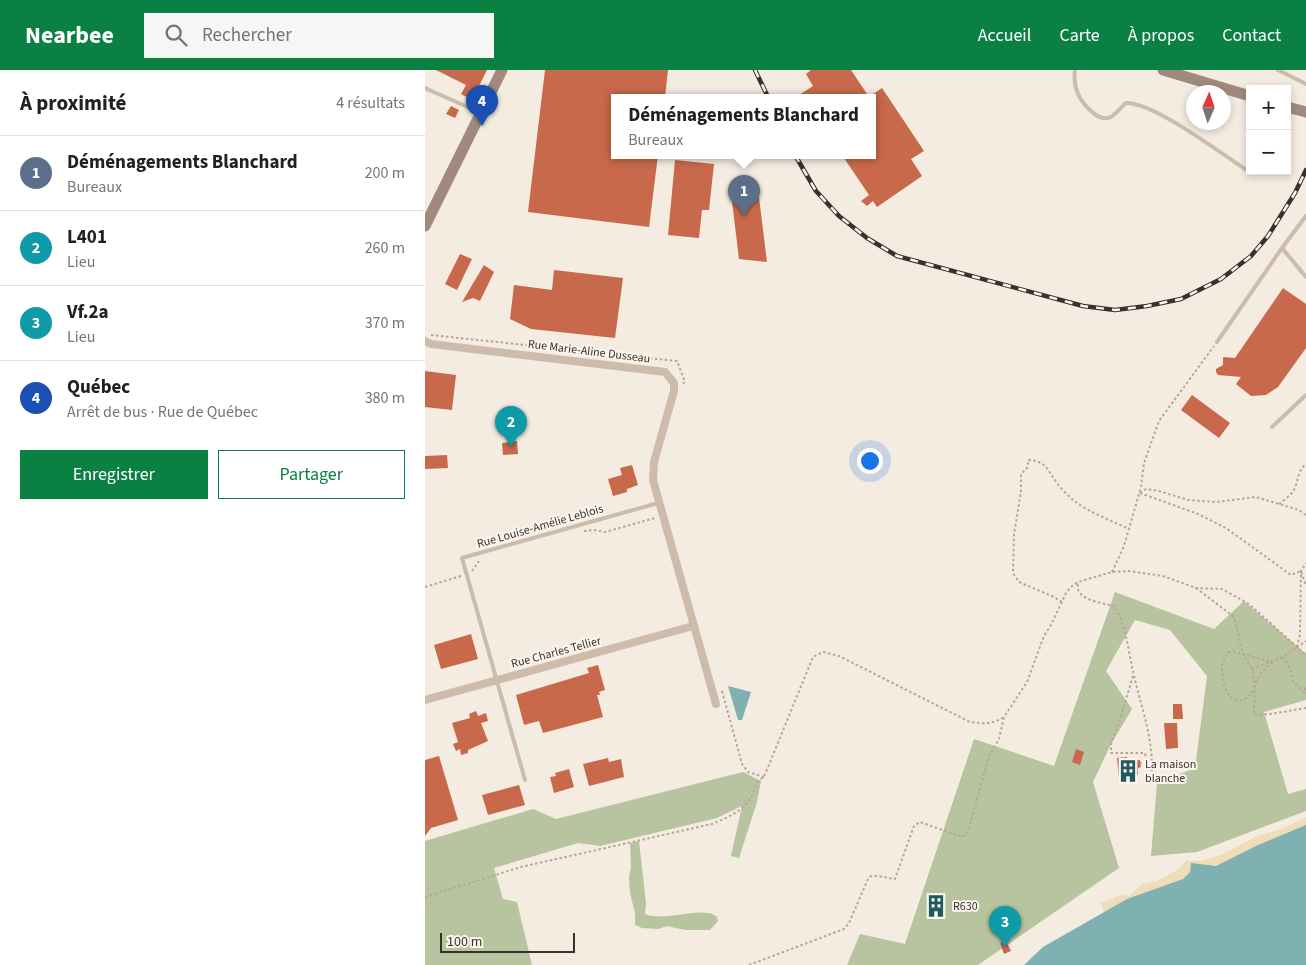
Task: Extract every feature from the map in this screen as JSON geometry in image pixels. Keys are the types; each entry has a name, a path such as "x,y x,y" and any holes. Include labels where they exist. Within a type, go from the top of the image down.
{"street":[{"path":"425,226 502,70"},
{"path":"1163,70 1246,95"},
{"path":"1291,108 1306,112"},
{"name":"Rue Marie-Aline Dusseau","path":"427,338 431,344 665,372 675,382 674,391"},
{"path":"674,391 654,462 653,480 716,704"},
{"name":"Rue Charles Tellier","path":"425,700 693,626"}],"lane":[{"path":"1075,70 1078,95 1089,110 1097,116 1105,119 1111,118 1126,102 1142,106 1163,116 1245,169"},
{"path":"1278,70 1306,84"},
{"path":"425,88 481,112"},
{"path":"1217,342 1306,216"},
{"path":"1282,248 1306,277"},
{"path":"1271,427 1306,395"},
{"name":"Rue Louise-Amélie Leblois","path":"525,780 463,558 658,503"}],"path":[{"path":"427,338 677,361 685,382 674,391"},
{"path":"1112,572 1124,546 1140,493 1144,463 1159,421 1217,342"},
{"path":"1062,602 1019,582 1013,573 1014,534 1021,492 1021,474 1028,467 1028,460 1040,462 1047,467 1057,484 1073,500 1090,512 1129,529"},
{"path":"1279,504 1293,492 1298,473 1306,464"},
{"path":"1140,493 1146,489 1188,500 1216,502 1256,497 1299,510 1306,515"},
{"path":"1140,493 1198,514 1226,528 1291,575 1301,571"},
{"path":"580,532 594,530 605,532 651,518 663,519"},
{"path":"425,587 467,574 472,571 480,560"},
{"path":"1297,647 1300,634 1301,571 1306,563"},
{"path":"749,965 844,929 849,924 871,876 895,879 914,826 920,822 963,837 968,832 989,756 999,740 1004,717 1027,682 1044,636 1065,593 1078,582 1112,572 1129,571 1163,576 1196,588 1234,617 1243,654 1252,670 1255,686 1254,715 1306,708"},
{"path":"1301,571 1306,586"},
{"path":"1078,582 1077,589 1079,594 1083,597 1115,606 1122,619 1147,721 1153,762 1151,782"},
{"path":"1196,588 1223,589 1233,594 1249,604 1306,654"},
{"path":"1252,670 1283,658 1306,641"},
{"path":"425,897 521,867 712,824 731,817 751,798 757,782 765,777 813,657 823,652 839,656 970,722 982,724 995,723 1004,717"},
{"path":"1228,652 1257,656 1272,662 1259,676 1247,699 1233,699 1225,689 1222,666 1228,652"},
{"path":"1283,658 1290,668 1293,681 1306,695"},
{"path":"1134,674 1111,744 1111,752 1145,753 1147,763 1140,763"},
{"path":"720,683 742,764 748,772 765,777"},
{"path":"1303,691 1306,688"}],"green space":[{"path":"1115,592 1214,629 1244,601 1306,654 1306,700 1264,712 1288,794 1306,789 1306,811 1197,852 1151,856 1157,783 1195,768 1207,676 1170,630 1135,620 1106,671 1132,709 1111,744 1093,782 1119,868 978,965 847,965 860,934 905,944 974,739 1054,766"},
{"path":"743,772 761,781 757,802 739,858 731,856 742,806 717,818 600,846 578,843 494,868 503,899 517,902 532,965 425,965 425,841 533,809 556,819"},
{"path":"639,841 646,903 645,914 662,916 707,913 716,916 718,921 710,930 685,930 667,926 658,929 642,928 635,925 635,913 630,893 630,843"}],"sand":[{"path":"1306,817 1306,825 1245,855 1207,868 1105,915 1101,903 1120,895 1129,896 1142,884 1157,881 1179,869 1186,861 1200,861 1221,855 1255,837 1283,828"}],"water":[{"path":"728,686 751,692 742,720 738,720"},
{"path":"1306,825 1306,965 1024,965 1043,947 1127,899 1183,879 1190,872 1191,863 1216,866 1258,845"}],"building":[{"path":"436,70 487,70 472,100 461,94 466,85"},
{"path":"545,70 668,70 665,94 611,94 611,159 658,159 649,227 528,212"},
{"path":"811,70 851,70 867,94 801,94 813,86 806,74"},
{"path":"882,88 924,151 911,159 922,176 877,207 873,201 867,206 861,201 869,195 845,159 876,159 876,94 873,94"},
{"path":"451,106 459,110 455,118 446,114"},
{"path":"675,160 714,164 709,210 702,210 699,238 668,235"},
{"path":"758,189 767,262 739,259 731,193"},
{"path":"460,254 472,259 457,290 445,284"},
{"path":"484,265 494,272 480,301 473,298 462,302"},
{"path":"554,270 623,278 615,338 531,329 510,319 514,285 552,290"},
{"path":"1283,288 1306,304 1306,348 1278,387 1266,395 1251,396 1236,384 1241,377 1218,375 1216,369 1223,365 1223,357 1235,358"},
{"path":"425,371 456,375 452,410 425,407"},
{"path":"1192,395 1230,423 1219,438 1181,410"},
{"path":"517,441 518,454 503,455 502,443"},
{"path":"447,455 448,468 425,469 425,456"},
{"path":"632,465 638,485 627,489 627,492 613,496 608,479 622,475 620,468"},
{"path":"471,634 478,659 441,669 434,645"},
{"path":"598,665 605,690 599,692 600,695 597,695 603,717 543,733 539,721 524,725 516,695 589,673 587,668"},
{"path":"1173,704 1182,704 1183,719 1173,719"},
{"path":"476,711 478,716 486,713 488,721 481,723 488,741 461,755 460,749 456,751 453,744 458,742 452,723 470,718 469,714"},
{"path":"1164,723 1177,723 1178,748 1166,749"},
{"path":"1076,749 1084,752 1080,765 1072,762"},
{"path":"439,756 458,820 431,828 425,836 425,760"},
{"name":"La maison blanche","path":"1127,757 1127,761 1140,760 1141,767 1138,768 1138,775 1132,776 1133,778 1119,779 1117,758"},
{"path":"608,758 609,762 621,759 624,777 589,786 583,764"},
{"path":"569,769 574,787 554,793 550,777 556,776 555,773"},
{"path":"519,785 525,805 488,815 482,795"},
{"name":"R630","path":"940,898 944,912 931,915 928,901"},
{"path":"1006,941 1011,951 1004,954 1000,943"}],"railway":[{"path":"755,70 767,94"},
{"path":"797,159 816,191 839,216 867,238 897,256 1083,306 1115,310 1181,299 1221,279 1251,256 1268,236 1295,193 1306,170"}],"place":[{"name":"Québec","path":"482,126"},
{"name":"Déménagements Blanchard","path":"744,216"},
{"name":"L401","path":"511,447"},
{"name":"La maison blanche","path":"1128,771"},
{"name":"R630","path":"936,906"},
{"name":"Vf.2a","path":"1005,947"}]}
